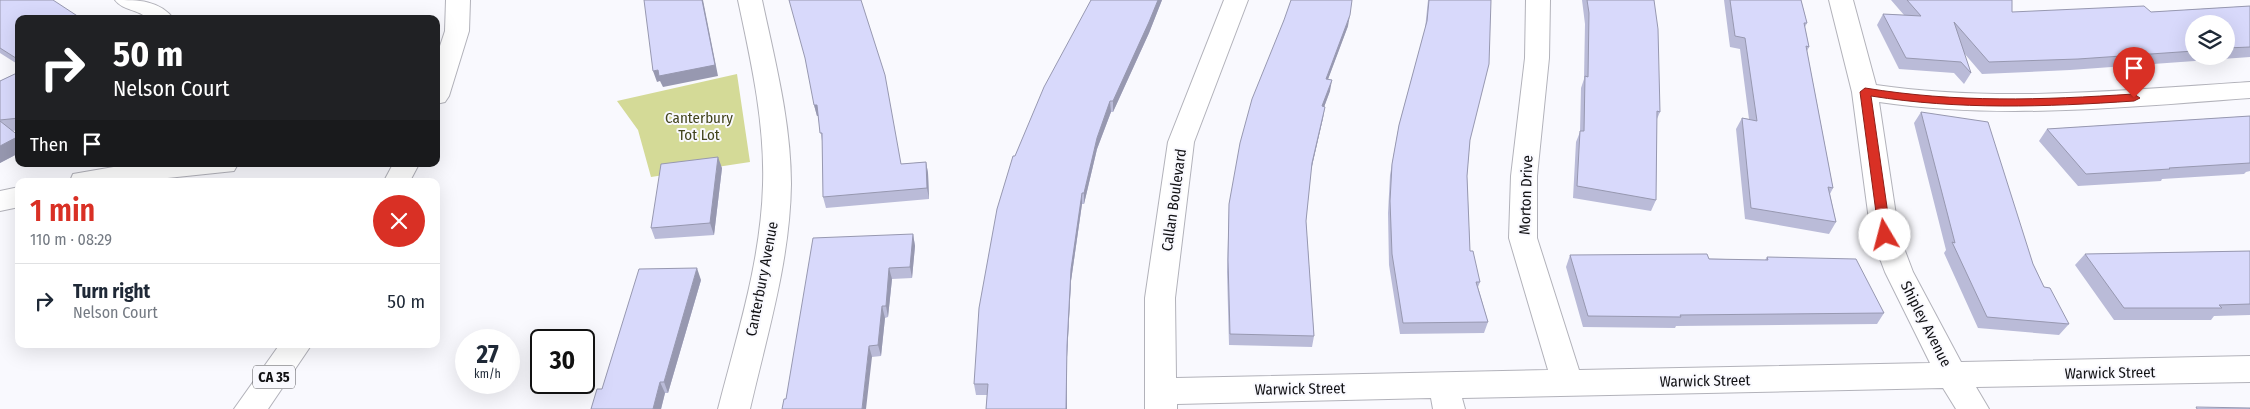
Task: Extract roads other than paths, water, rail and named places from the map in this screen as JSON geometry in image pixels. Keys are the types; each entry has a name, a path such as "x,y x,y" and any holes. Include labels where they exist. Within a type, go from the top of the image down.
{"street":[{"path":"127,0 153,10 158,15"},
{"path":"440,83 456,31 458,0"},
{"name":"Canterbury Avenue","path":"734,409 771,250 777,184 771,98 750,0"},
{"name":"Callan Boulevard","path":"1161,400 1160,298 1181,142 1236,0"},
{"name":"Morton Drive","path":"1538,0 1538,58 1524,176 1523,238 1568,384"},
{"name":"Shipley Avenue","path":"1841,0 1865,92 1885,235 1899,272 1953,377 1973,409"},
{"path":"1865,92 1920,100 2046,104 2250,90"},
{"path":"100,178 164,167"},
{"path":"0,201 15,198"},
{"name":"CA 35","path":"250,409 294,348"},
{"name":"Warwick Street","path":"1161,400 1446,398 1568,384 2250,369"}],"park label":[{"name":"Canterbury Tot Lot","path":"699,126"}]}
